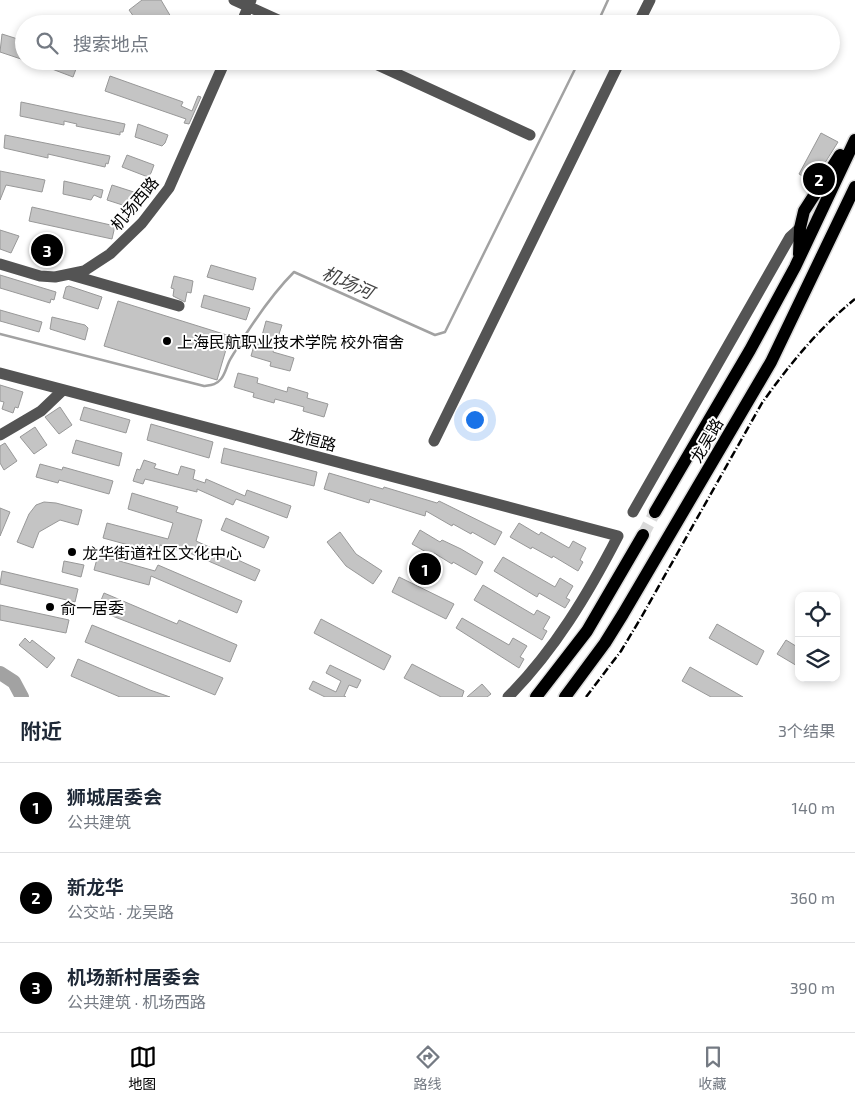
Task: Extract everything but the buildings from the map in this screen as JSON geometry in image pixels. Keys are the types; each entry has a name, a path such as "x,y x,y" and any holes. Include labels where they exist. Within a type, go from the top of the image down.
{"main road":[{"path":"799,258 800,228 804,211 855,135"},
{"name":"龙吴路","path":"655,512 750,350 799,258 855,140"},
{"name":"龙吴路","path":"565,697 605,643 623,614 771,362 855,187"},
{"path":"536,697 587,631 642,535"}],"street":[{"path":"234,0 249,3 271,15"},
{"path":"642,15 650,0"},
{"path":"244,15 249,3"},
{"name":"机场西路","path":"0,264 40,276 71,275 98,263 110,254 155,208 178,171 222,70"},
{"path":"389,70 530,135"},
{"path":"434,441 616,70"},
{"path":"632,512 790,237 800,228"},
{"path":"71,275 179,306"},
{"name":"龙恒路","path":"0,374 618,536 568,622 534,668 508,697"},
{"path":"0,435 41,411 63,390"}],"waterway":[{"name":"机场河","path":"601,15 608,0"},
{"name":"机场河","path":"0,334 204,386 211,385 221,379 252,324 294,272 435,335 445,332 575,70"},
{"path":"0,673 14,682 22,697"}],"tunnel":[{"path":"643,535 655,512"}],"railway":[{"path":"586,697 621,651 642,616 762,403 805,348 829,322 855,299"}],"place":[{"name":"新龙华","path":"819,179"},
{"name":"机场新村居委会","path":"47,250"},
{"name":"上海民航职业技术学院 校外宿舍","path":"167,341"},
{"name":"龙华街道社区文化中心","path":"72,552"},
{"name":"狮城居委会","path":"425,569"},
{"name":"俞一居委","path":"50,607"}]}
